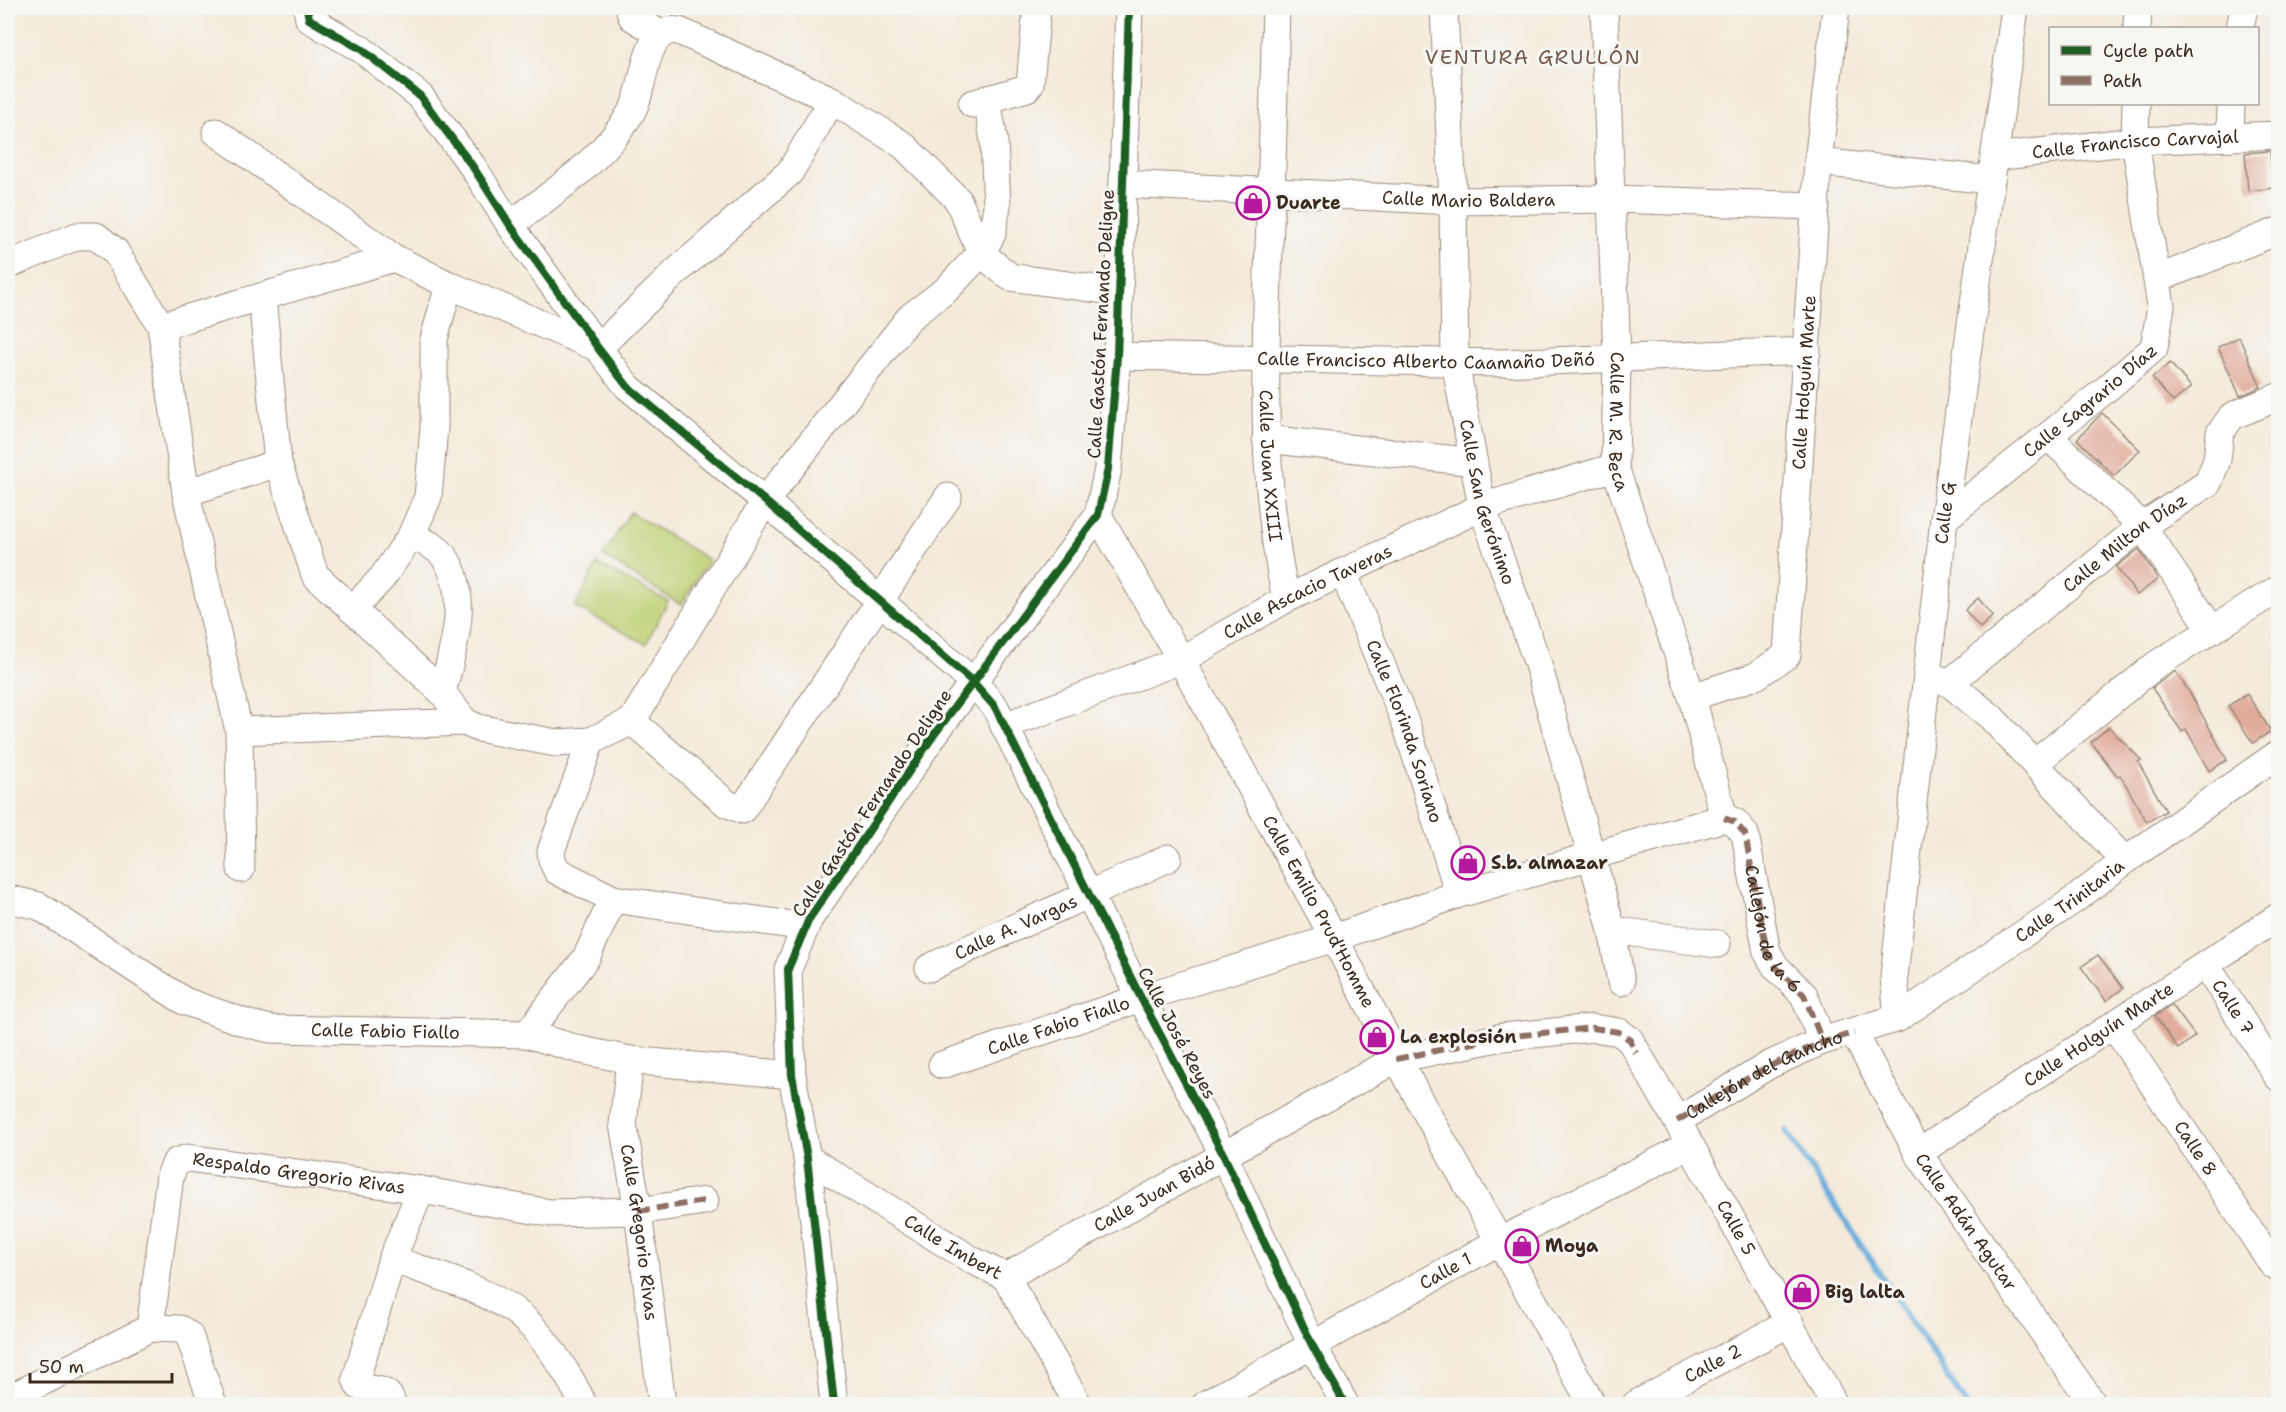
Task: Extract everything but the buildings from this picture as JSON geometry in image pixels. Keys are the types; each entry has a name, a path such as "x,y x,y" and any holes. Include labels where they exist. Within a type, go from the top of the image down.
{"street":[{"name":"Calle José Reyes","path":"308,8 309,19 361,49 420,96 473,167 510,225 627,386 765,501 973,682 995,707 1089,896 1223,1155 1312,1345 1345,1404"},
{"path":"629,8 632,17 660,34"},
{"path":"239,730 465,722 478,728 556,743 591,741 632,721 765,501 910,317 946,290 981,253 992,234 997,206 994,141 980,102 1027,88 1030,84 1037,8"},
{"name":"Calle Gastón Fernando Deligne","path":"834,1404 807,1158 792,1075 788,969 809,919 933,736 1098,515 1108,469 1117,356 1129,8"},
{"name":"Calle Juan XXIII","path":"1276,8 1264,358 1266,439 1275,549 1286,599"},
{"name":"Calle San Gerónimo","path":"1443,8 1453,201 1455,362 1482,507 1538,664 1612,930 1621,982"},
{"name":"Calle M. R. Beca","path":"1604,8 1617,358 1615,467 1692,697 1724,818"},
{"name":"Calle Holguín Marte","path":"1692,697 1756,676 1787,655 1818,162 1836,8"},
{"name":"Calle G","path":"1898,1018 1894,976 1937,679 1944,519 2015,8"},
{"path":"2137,27 2138,8"},
{"path":"2240,27 2244,8"},
{"path":"510,225 570,180 617,133 639,96 651,45 660,34 669,29 679,31 832,100 903,145 958,200 981,253 1010,277 1119,292"},
{"path":"216,132 394,258 449,285 598,348 678,270 790,172 832,100"},
{"name":"Calle Sagrario Díaz","path":"1944,519 2154,348 2161,306 2135,141 2136,105"},
{"path":"2230,137 2231,105"},
{"name":"Calle Francisco Carvajal","path":"1993,169 2135,141 2278,135"},
{"path":"1818,162 1993,169"},
{"name":"Calle Mario Baldera","path":"1123,184 1453,201 1612,199 1816,206"},
{"path":"2157,279 2278,231"},
{"path":"8,265 77,236 96,236 115,251 161,326 186,493 239,730 241,869"},
{"path":"161,326 394,258"},
{"path":"352,610 382,578 411,536 428,497 434,428 434,339 449,285"},
{"path":"262,297 278,462 315,575 442,692 465,722"},
{"name":"Calle Francisco Alberto Caamaño Deñó","path":"1117,356 1499,363 1807,351"},
{"name":"Calle Milton Díaz","path":"1937,679 2142,526 2208,483 2217,460 2220,432 2232,416 2278,397"},
{"path":"2048,436 2142,526 2212,630"},
{"path":"1266,439 1474,462"},
{"path":"186,493 278,462"},
{"name":"Calle Ascacio Taveras","path":"1004,726 1181,660 1286,599 1482,507 1615,467"},
{"path":"632,721 726,803 742,810 948,497"},
{"name":"Calle Emilio Prud'Homme","path":"1098,515 1181,660 1334,938 1396,1059 1592,1404"},
{"path":"411,536 428,543 442,555 456,581 457,620 451,660 442,692"},
{"name":"Calle Florinda Soriano","path":"1343,572 1406,724 1459,894"},
{"path":"2035,763 2157,664 2278,589"},
{"path":"1937,679 1991,717 2125,861"},
{"path":"591,741 551,851 552,861 557,871 613,899 805,927"},
{"name":"Calle Trinitaria","path":"1854,1033 1867,1026 1898,1018 2074,900 2125,861 2278,754"},
{"name":"Calle Fabio Fiallo","path":"942,1065 1141,998 1334,938 1459,894 1724,818"},
{"name":"Callejón de la 6","path":"1724,818 1736,822 1745,834 1767,952 1776,967 1804,995 1822,1041"},
{"name":"Calle A. Vargas","path":"929,968 989,938 1089,896 1168,858"},
{"name":"Calle Fabio Fiallo","path":"8,899 39,906 184,1001 249,1024 271,1029 527,1034 581,1050 630,1060 792,1075"},
{"path":"527,1034 586,958 613,899"},
{"name":"Calle Holguín Marte","path":"1918,1153 2278,917"},
{"path":"1612,930 1717,944"},
{"name":"Calle 7","path":"2206,965 2274,1061"},
{"name":"Calle 8","path":"2114,1026 2273,1265 2278,1268"},
{"name":"Calle Juan Bidó","path":"1006,1277 1396,1059 1503,1037 1593,1028 1619,1032 1630,1040 1636,1053"},
{"name":"Callejón del Gancho","path":"1677,1121 1769,1065 1822,1041 1854,1033"},
{"name":"Calle Adán Agutar","path":"1854,1033 1918,1153 2092,1404"},
{"name":"Calle 5","path":"1636,1053 1677,1121 1834,1404"},
{"name":"Calle Gregorio Rivas","path":"630,1060 623,1124 638,1211 662,1404"},
{"name":"Calle 1","path":"1206,1404 1498,1242 1690,1145"},
{"name":"Respaldo Gregorio Rivas","path":"150,1328 170,1176 176,1162 189,1158 421,1190 550,1213 638,1211 705,1202"},
{"name":"Calle Imbert","path":"807,1158 972,1260 1006,1277 1078,1404"},
{"path":"392,1404 391,1397 383,1391 364,1389 359,1386 356,1379 392,1259 421,1190"},
{"path":"392,1259 480,1292 513,1310 541,1337 575,1385 583,1404"},
{"name":"Calle 2","path":"1636,1404 1790,1323"},
{"path":"8,1399 150,1328 180,1329 189,1335 213,1404"}],"green space":[{"path":"630,512 709,560 681,605 603,556"},
{"path":"597,564 668,601 646,644 575,607"}],"waterway":[{"path":"1786,1131 1966,1404"}],"marked path":[{"path":"1724,818 1735,822 1745,834 1767,952 1776,967 1804,995 1822,1041"},
{"path":"1396,1059 1503,1037 1593,1028 1619,1032 1630,1040 1636,1053"},
{"path":"1677,1121 1784,1059 1854,1033"},
{"path":"638,1211 705,1201"}],"cycle path":[{"path":"307,8 309,19 361,49 420,96 473,167 510,225 627,386 765,501 973,682 995,707 1141,998 1223,1154 1312,1345 1345,1404"},
{"path":"834,1404 807,1158 792,1075 788,969 809,919 933,736 1098,515 1108,469 1117,356 1129,8"}],"place":[{"name":"Duarte","path":"1253,203"},
{"name":"S.b. almazar","path":"1468,863"},
{"name":"La explosión","path":"1377,1037"},
{"name":"Moya","path":"1522,1246"},
{"name":"Big lalta","path":"1802,1292"}],"district":[{"name":"VENTURA GRULLÓN","path":"1533,57"}]}
